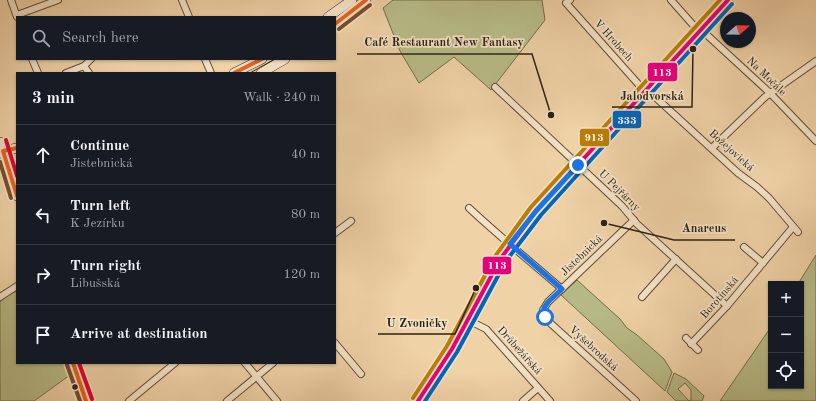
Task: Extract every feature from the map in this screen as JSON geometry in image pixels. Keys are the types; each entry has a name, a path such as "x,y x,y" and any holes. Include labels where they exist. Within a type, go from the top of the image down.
{"street":[{"path":"11,0 17,16 58,0"},
{"path":"182,0 189,16"},
{"path":"329,16 352,0"},
{"path":"336,23 366,0"},
{"name":"Na Močále","path":"671,0 694,26 701,30 770,93 815,138"},
{"path":"418,401 452,349 493,272 510,244 536,211 728,0"},
{"name":"V Hrobech","path":"568,1 640,86 646,90"},
{"path":"32,60 38,72"},
{"path":"69,72 84,66 91,60"},
{"path":"206,60 211,72"},
{"path":"236,72 260,60"},
{"path":"263,72 283,60"},
{"path":"712,148 770,93 816,61"},
{"path":"84,66 88,72"},
{"name":"U Pejřárny","path":"495,87 622,206 634,220 727,306"},
{"name":"Božejovická","path":"646,90 738,173 769,198 798,232"},
{"path":"1,146 16,148"},
{"path":"1,146 12,166 16,190"},
{"path":"469,208 562,289"},
{"name":"Jistebnická","path":"544,308 548,302 634,220"},
{"path":"336,232 351,221"},
{"name":"Borotínská","path":"692,344 727,306 793,227"},
{"path":"744,247 763,263"},
{"path":"642,297 676,259"},
{"path":"0,297 16,287"},
{"name":"Vyšebrodská","path":"544,308 544,313 548,321 636,401"},
{"name":"Drůbežářská","path":"468,320 486,329 550,401"},
{"path":"686,338 698,350"},
{"path":"336,344 361,374"},
{"path":"73,364 86,401"},
{"path":"129,401 174,364"},
{"path":"246,364 277,401"},
{"path":"227,401 272,364"},
{"path":"523,401 538,388"}],"green space":[{"path":"393,0 542,0 545,20 491,90 454,57 419,83 400,51 383,8"},
{"path":"816,255 816,401 720,401 768,331 768,389 804,389 804,281 800,281"},
{"path":"577,280 620,319 627,328 664,359 672,372 665,391 561,295"},
{"path":"16,291 16,364 66,364 70,375 34,401 0,401 0,302 8,295"},
{"path":"674,373 686,379 704,396 702,401 689,401 676,401 667,392","holes":["685,383 691,390 691,400 689,401 678,389"]}],"tram line":[{"path":"252,72 273,60"}],"transit line":[{"path":"336,23 366,0"},
{"name":"913","path":"413,398 447,346 496,255 531,207 720,0"},
{"name":"113","path":"418,401 452,349 501,258 536,211 728,0"},
{"name":"333","path":"425,401 457,352 506,261 541,215 732,4"},
{"path":"339,29 370,5"},
{"path":"236,72 260,60"},
{"path":"6,140 16,173"},
{"path":"16,148 3,151 16,193"},
{"path":"0,162 11,198"},
{"path":"73,364 86,401"},
{"path":"79,364 92,399"},
{"path":"67,365 80,401"}],"place":[{"name":"Jalodvorská","path":"693,49"},
{"name":"Café Restaurant New Fantasy","path":"551,115"},
{"name":"Anareus","path":"604,223"},
{"name":"U Zvoničky","path":"476,288"}],"route":[{"path":"545,317 543,310 544,308 548,302 562,289 510,244 536,211 578,165"}]}
